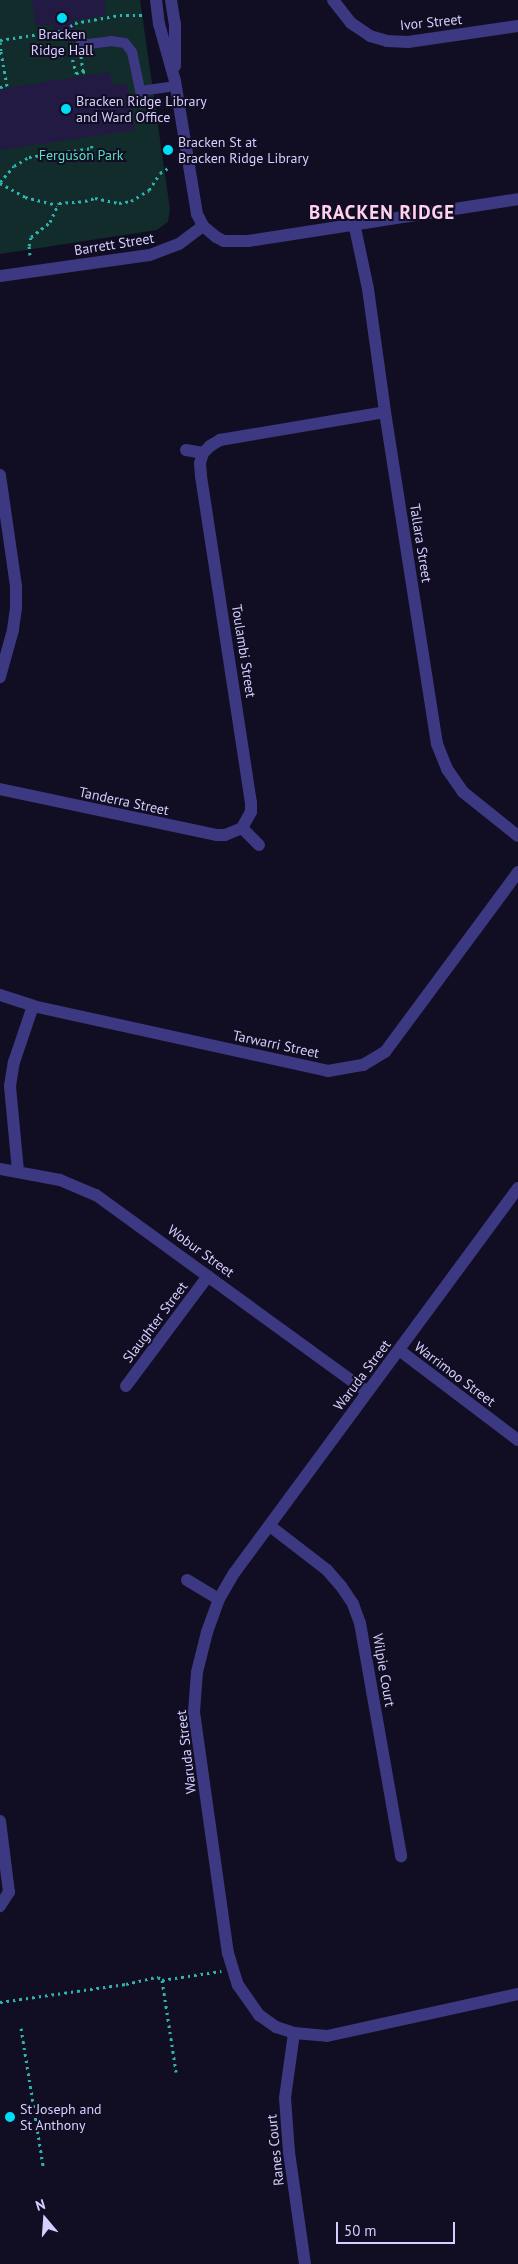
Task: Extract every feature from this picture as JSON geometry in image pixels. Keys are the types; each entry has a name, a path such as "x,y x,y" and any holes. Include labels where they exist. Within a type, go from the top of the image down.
{"street":[{"path":"156,0 159,24 175,83 190,183 197,214 203,226 216,237 235,242 518,199"},
{"path":"171,0 175,24 175,83"},
{"name":"Ivor Street","path":"334,0 351,23 370,36 387,41 408,42 518,26"},
{"name":"Tallara Street","path":"354,223 368,289 385,412 437,744 446,769 463,792 518,836"},
{"name":"Barrett Street","path":"0,276 150,255 179,244 203,226"},
{"path":"186,450 203,453 220,440 385,412"},
{"name":"Toulambi Street","path":"203,453 200,463 201,475 251,803 250,812 242,828"},
{"path":"0,475 16,586 13,630 0,677"},
{"name":"Tanderra Street","path":"0,789 217,835 225,835 242,828"},
{"path":"242,828 259,845"},
{"name":"Tarwarri Street","path":"0,995 33,1006 328,1071 363,1064 384,1052 518,872"},
{"path":"18,1171 10,1086 14,1062 33,1006"},
{"name":"Wobur Street","path":"0,1169 60,1180 96,1195 367,1392"},
{"name":"Waruda Street","path":"518,1188 234,1573 219,1598 197,1672 194,1712 232,1969 238,1985 259,2015 276,2027 294,2033 326,2036 518,1994"},
{"name":"Slaughter Street","path":"126,1386 208,1276"},
{"name":"Warrimoo Street","path":"399,1350 518,1440"},
{"name":"Wilpie Court","path":"270,1526 327,1570 353,1604 360,1623 401,1856"},
{"path":"187,1580 219,1598"},
{"path":"0,1821 9,1892 0,1906"},
{"name":"Ranes Court","path":"294,2033 285,2098 289,2152 304,2264"}],"lane":[{"path":"80,45 111,41 125,43 132,52 140,91 175,83"}],"path":[{"path":"0,86 7,86 0,41 65,30 74,23 120,15 146,15"},
{"path":"65,30 76,73 89,71"},
{"path":"57,205 25,197 0,182 8,170 21,161 38,156 92,148 91,142"},
{"path":"30,255 31,237 52,218 57,205 62,202 85,201 95,198 119,203 131,201 149,190 160,173 170,167"},
{"path":"0,2002 126,1984 158,1977 162,1980 232,1969"},
{"path":"162,1980 176,2072"},
{"path":"21,2028 43,2166"}],"green space":[{"name":"Ferguson Park","path":"0,0 140,0 170,209 168,222 157,230 0,254"}],"building":[{"name":"Bracken Ridge Hall","path":"32,0 104,0 106,16 73,20 75,32 54,35 53,24 36,26"},
{"name":"Bracken Ridge Library and Ward Office","path":"109,72 113,84 127,84 135,130 0,150 0,89"}],"place":[{"name":"Bracken Ridge Hall","path":"62,18"},
{"name":"Bracken Ridge Library and Ward Office","path":"66,109"},
{"name":"Bracken St at Bracken Ridge Library","path":"168,150"},
{"name":"St Joseph and St Anthony","path":"10,2117"}],"district":[{"name":"BRACKEN RIDGE","path":"382,213"}]}
